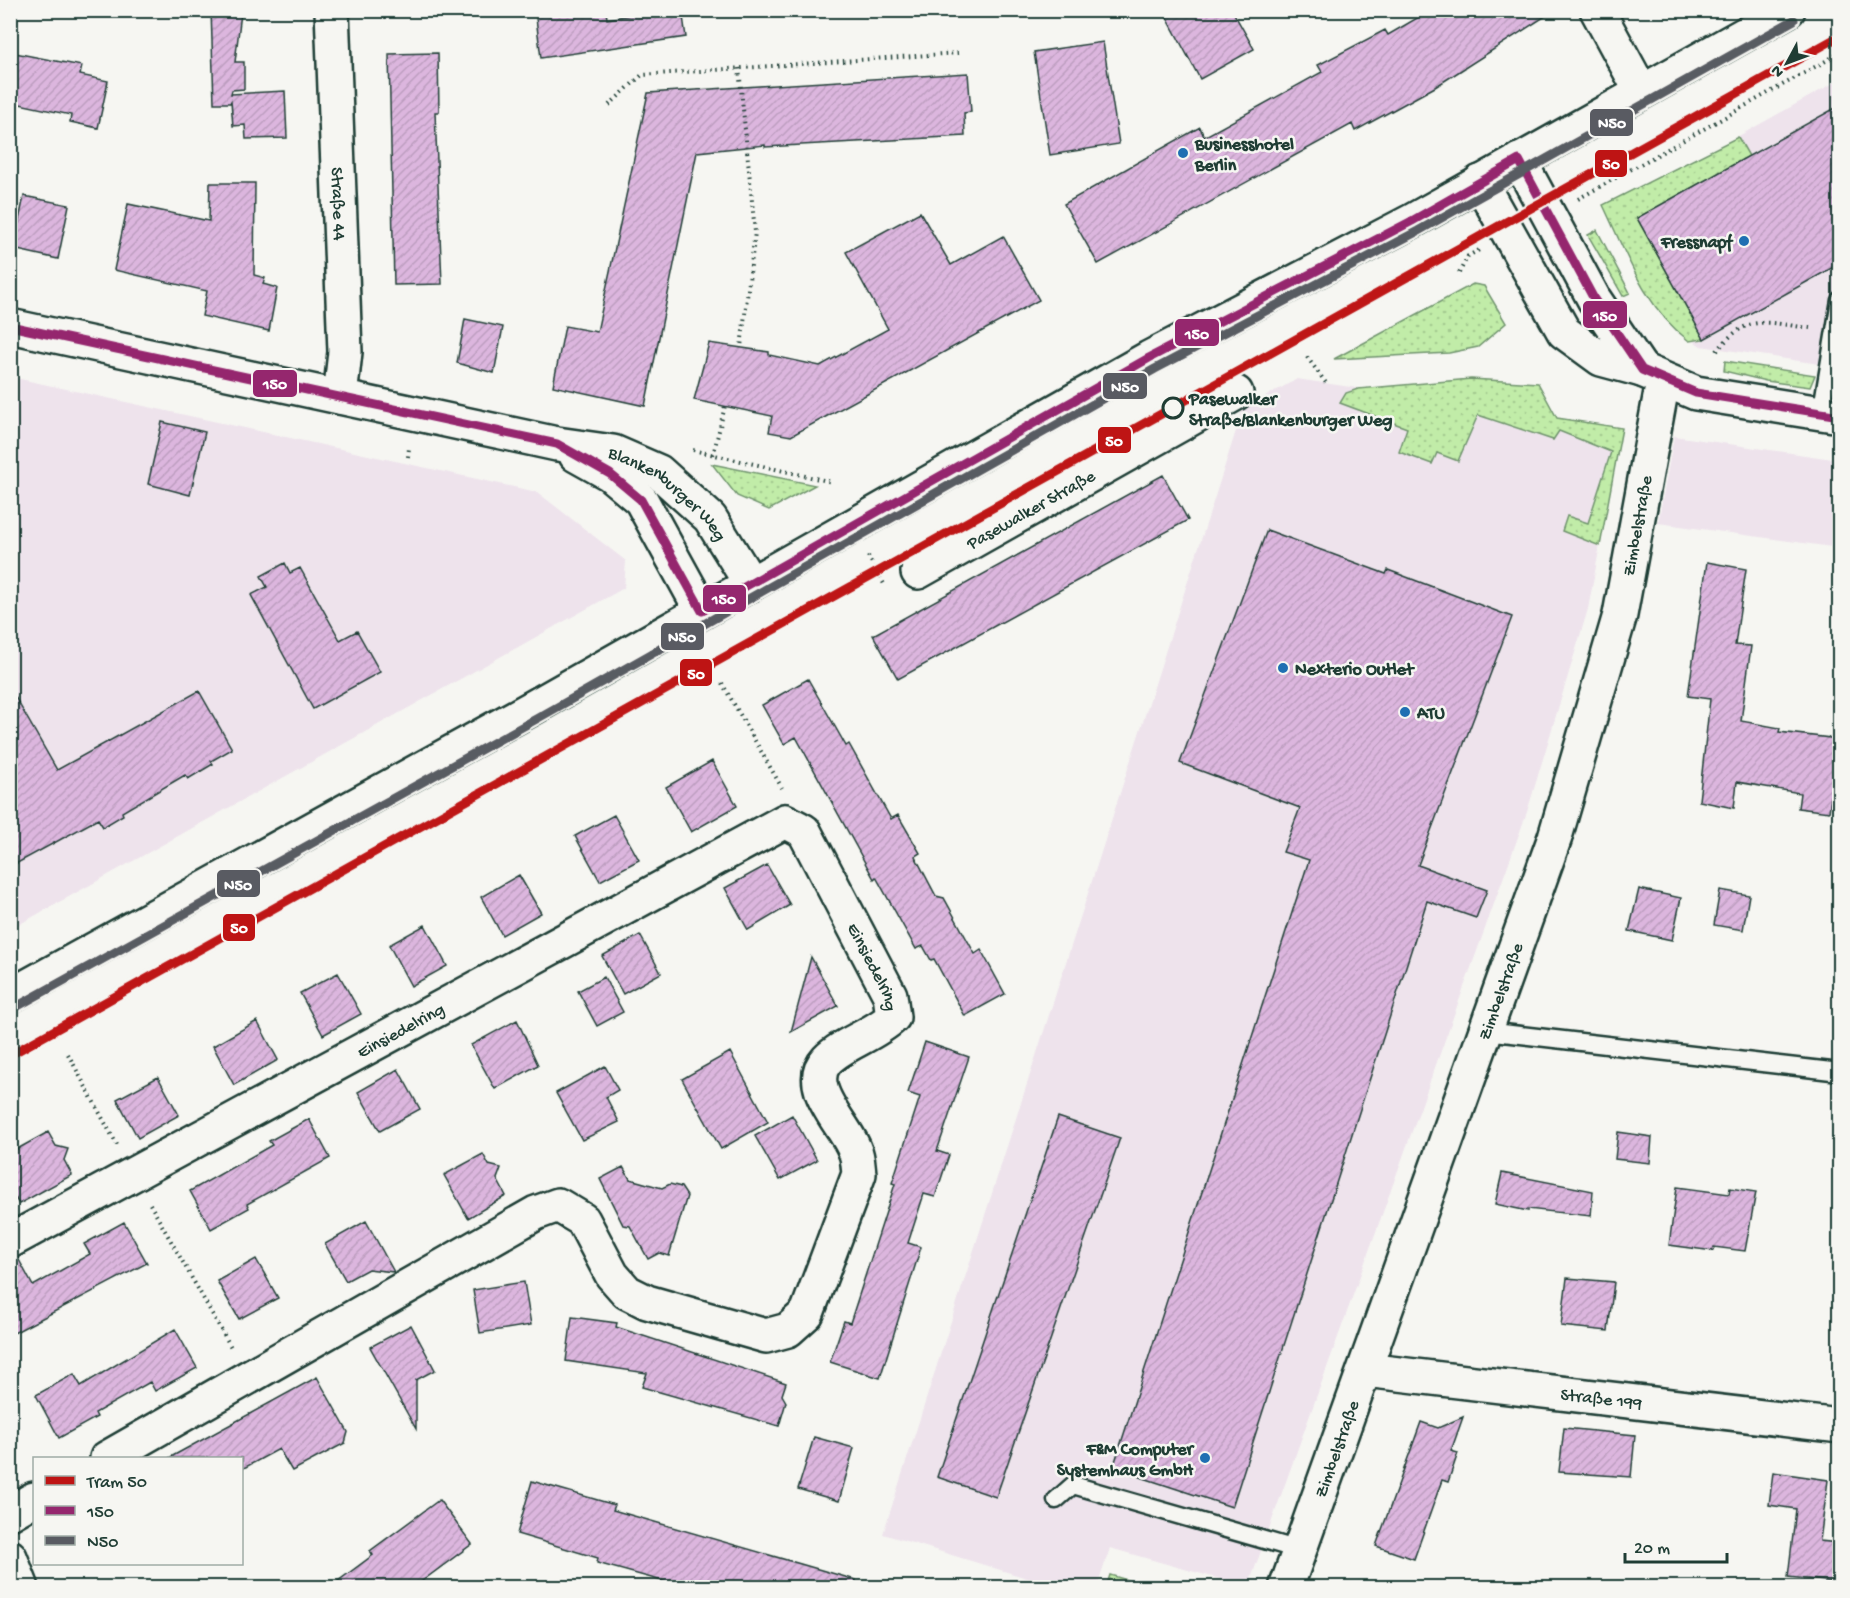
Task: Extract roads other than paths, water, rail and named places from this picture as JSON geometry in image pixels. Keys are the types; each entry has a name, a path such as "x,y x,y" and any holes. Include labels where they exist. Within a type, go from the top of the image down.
{"street":[{"name":"Straße 44","path":"332,10 345,352 339,397"},
{"path":"1597,10 1641,91"},
{"path":"10,996 751,584 1149,358 1412,221 1788,10"},
{"path":"1519,160 1594,299 1653,375"},
{"path":"1480,182 1564,332 1601,359 1653,375 1696,393 1830,415"},
{"name":"Blankenburger Weg","path":"10,326 557,444 613,452 659,472 710,518 751,584"},
{"name":"Zimbelstraße","path":"1286,1587 1555,837 1618,622 1653,375"},
{"name":"Pasewalker Straße","path":"918,572 1236,393"},
{"name":"Blankenburger Weg","path":"557,444 610,474 641,500 702,611"},
{"name":"Einsiedelring","path":"10,1241 785,821 804,831 890,995 893,1017 881,1028 828,1058 820,1069 821,1091 855,1150 859,1174 807,1313 788,1330 766,1336 647,1302 627,1293 612,1275 583,1220 558,1205 536,1213 109,1457"},
{"name":"Straße 199","path":"1365,1370 1839,1426"},
{"path":"10,1513 33,1500"},
{"path":"10,1557 22,1587"}],"lane":[{"path":"1830,415 1833,331 1839,300"},
{"path":"1486,1031 1839,1072"},
{"path":"1056,1500 1073,1485 1299,1550"}],"tram line":[{"name":"50","path":"10,1055 1840,36"}],"place":[{"name":"Businesshotel Berlin","path":"1183,153"},
{"name":"Fressnapf","path":"1744,241"},
{"name":"Pasewalker Straße/Blankenburger Weg","path":"1173,408"},
{"name":"Nexterio Outlet","path":"1283,668"},
{"name":"ATU","path":"1405,712"},
{"name":"F&M Computer Systemhaus GmbH","path":"1205,1458"}]}
